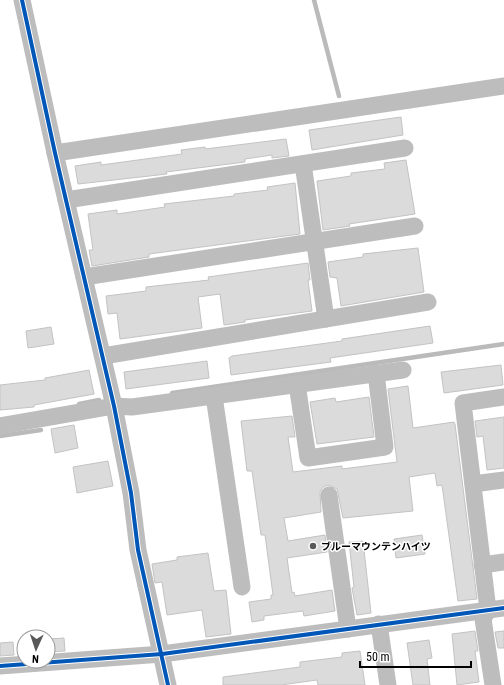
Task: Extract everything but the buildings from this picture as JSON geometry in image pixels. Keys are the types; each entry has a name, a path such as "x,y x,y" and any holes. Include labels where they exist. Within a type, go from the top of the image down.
{"street":[{"path":"22,0 55,153 114,406 131,493 138,550 168,685"},
{"path":"55,153 504,86"},
{"path":"66,200 405,148"},
{"path":"303,164 326,319"},
{"path":"84,277 415,226"},
{"path":"103,356 428,302"},
{"path":"0,426 114,406 132,407 403,370"},
{"path":"296,384 308,458 385,447 376,373"},
{"path":"214,396 242,587"},
{"path":"496,609 482,565 463,402 504,397"},
{"path":"473,484 504,480"},
{"path":"329,495 348,629"},
{"path":"482,565 504,562"},
{"path":"0,666 162,654 496,609"},
{"path":"493,685 483,620 496,609"},
{"path":"379,624 388,685"}],"waterway":[{"path":"314,0 339,96"},
{"path":"172,393 504,344"},
{"path":"79,404 99,400"},
{"path":"0,436 41,430"}],"cycle path":[{"path":"22,0 55,153 114,406 131,493 138,550 168,685"},
{"path":"0,666 162,654 504,608"}],"place":[{"name":"ブルーマウンテンハイツ","path":"313,546"}]}
